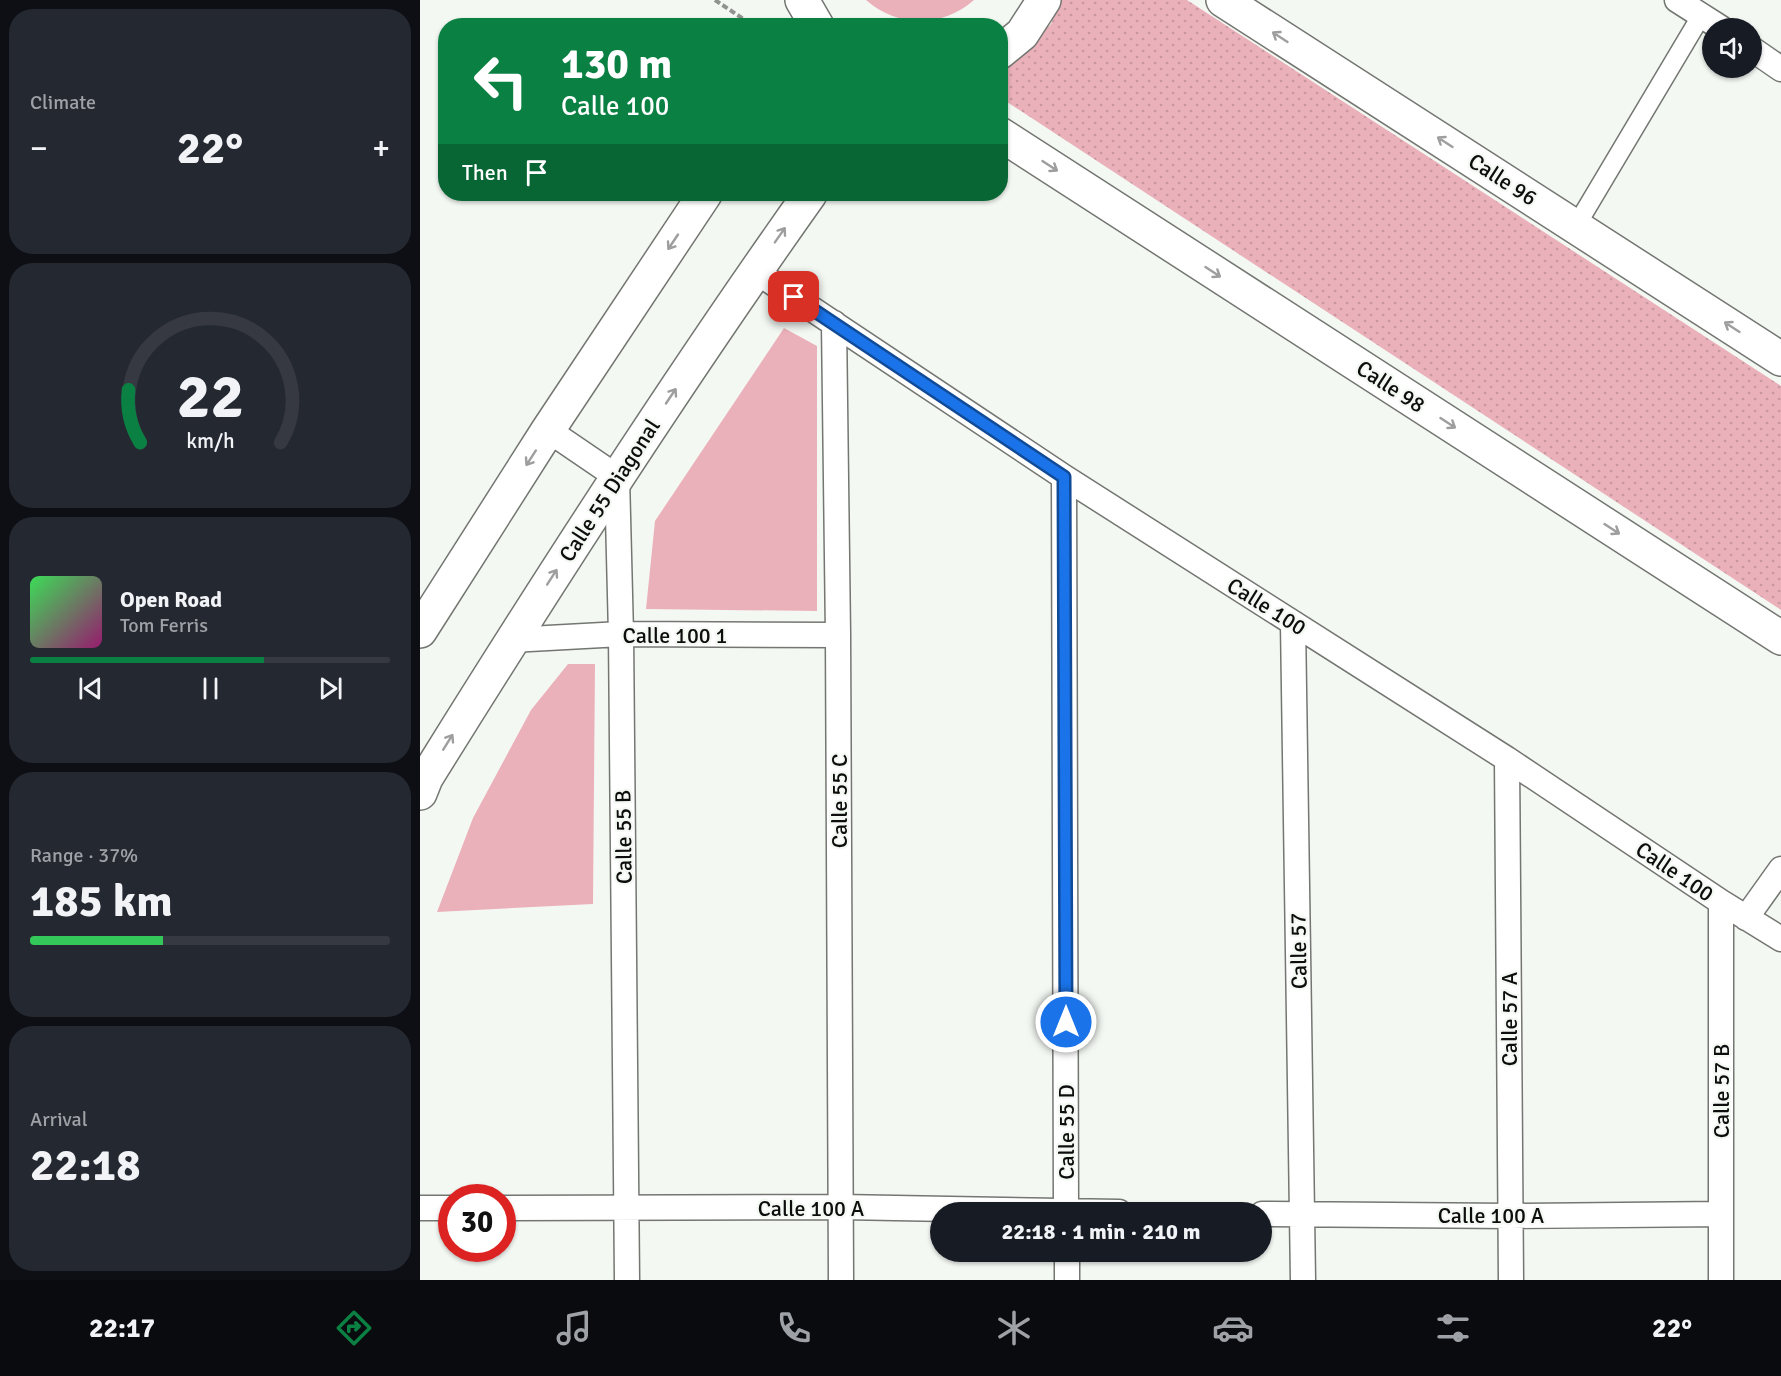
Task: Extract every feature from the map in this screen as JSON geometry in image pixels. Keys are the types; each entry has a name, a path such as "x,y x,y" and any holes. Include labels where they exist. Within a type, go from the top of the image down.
{"main road":[{"path":"1008,46 1023,34 1044,0"},
{"name":"Calle 96","path":"1223,0 1781,359"},
{"name":"Calle 98","path":"1008,139 1781,638"},
{"path":"420,631 548,430 700,201"},
{"name":"Calle 55 Diagonal","path":"420,793 426,778 511,640 617,477 805,201"}],"street":[{"path":"1677,0 1705,18"},
{"path":"1576,226 1702,36"},
{"path":"1762,56 1781,69"},
{"name":"Calle 100","path":"755,272 1064,477 1507,759 1721,902 1781,939"},
{"name":"Calle 55 C","path":"834,323 841,1280"},
{"path":"548,430 617,477"},
{"name":"Calle 55 B","path":"617,477 621,634 627,1280"},
{"name":"Calle 55 D","path":"1064,477 1066,1202"},
{"name":"Calle 57","path":"1293,622 1303,1280"},
{"name":"Calle 100 1","path":"511,640 621,634 838,635"},
{"name":"Calle 57 A","path":"1507,759 1511,1280"},
{"path":"1746,918 1781,869"},
{"name":"Calle 57 B","path":"1720,1280 1721,902"},
{"path":"420,1208 438,1208"},
{"name":"Calle 100 A","path":"516,1208 930,1209"},
{"name":"Calle 100 A","path":"1272,1214 1510,1216 1720,1214"},
{"path":"1067,1262 1067,1280"}],"path":[{"path":"715,0 742,18"}],"shaded area":[{"path":"866,0 974,0 941,18 899,18"},
{"path":"1060,0 1187,0 1781,386 1781,610 1008,103 1008,67 1051,24"},
{"path":"784,328 817,346 817,611 646,609 655,521"},
{"path":"568,664 595,664 593,904 437,912 473,818 531,710"}],"route":[{"path":"794,297 1064,477 1066,1022"}]}
